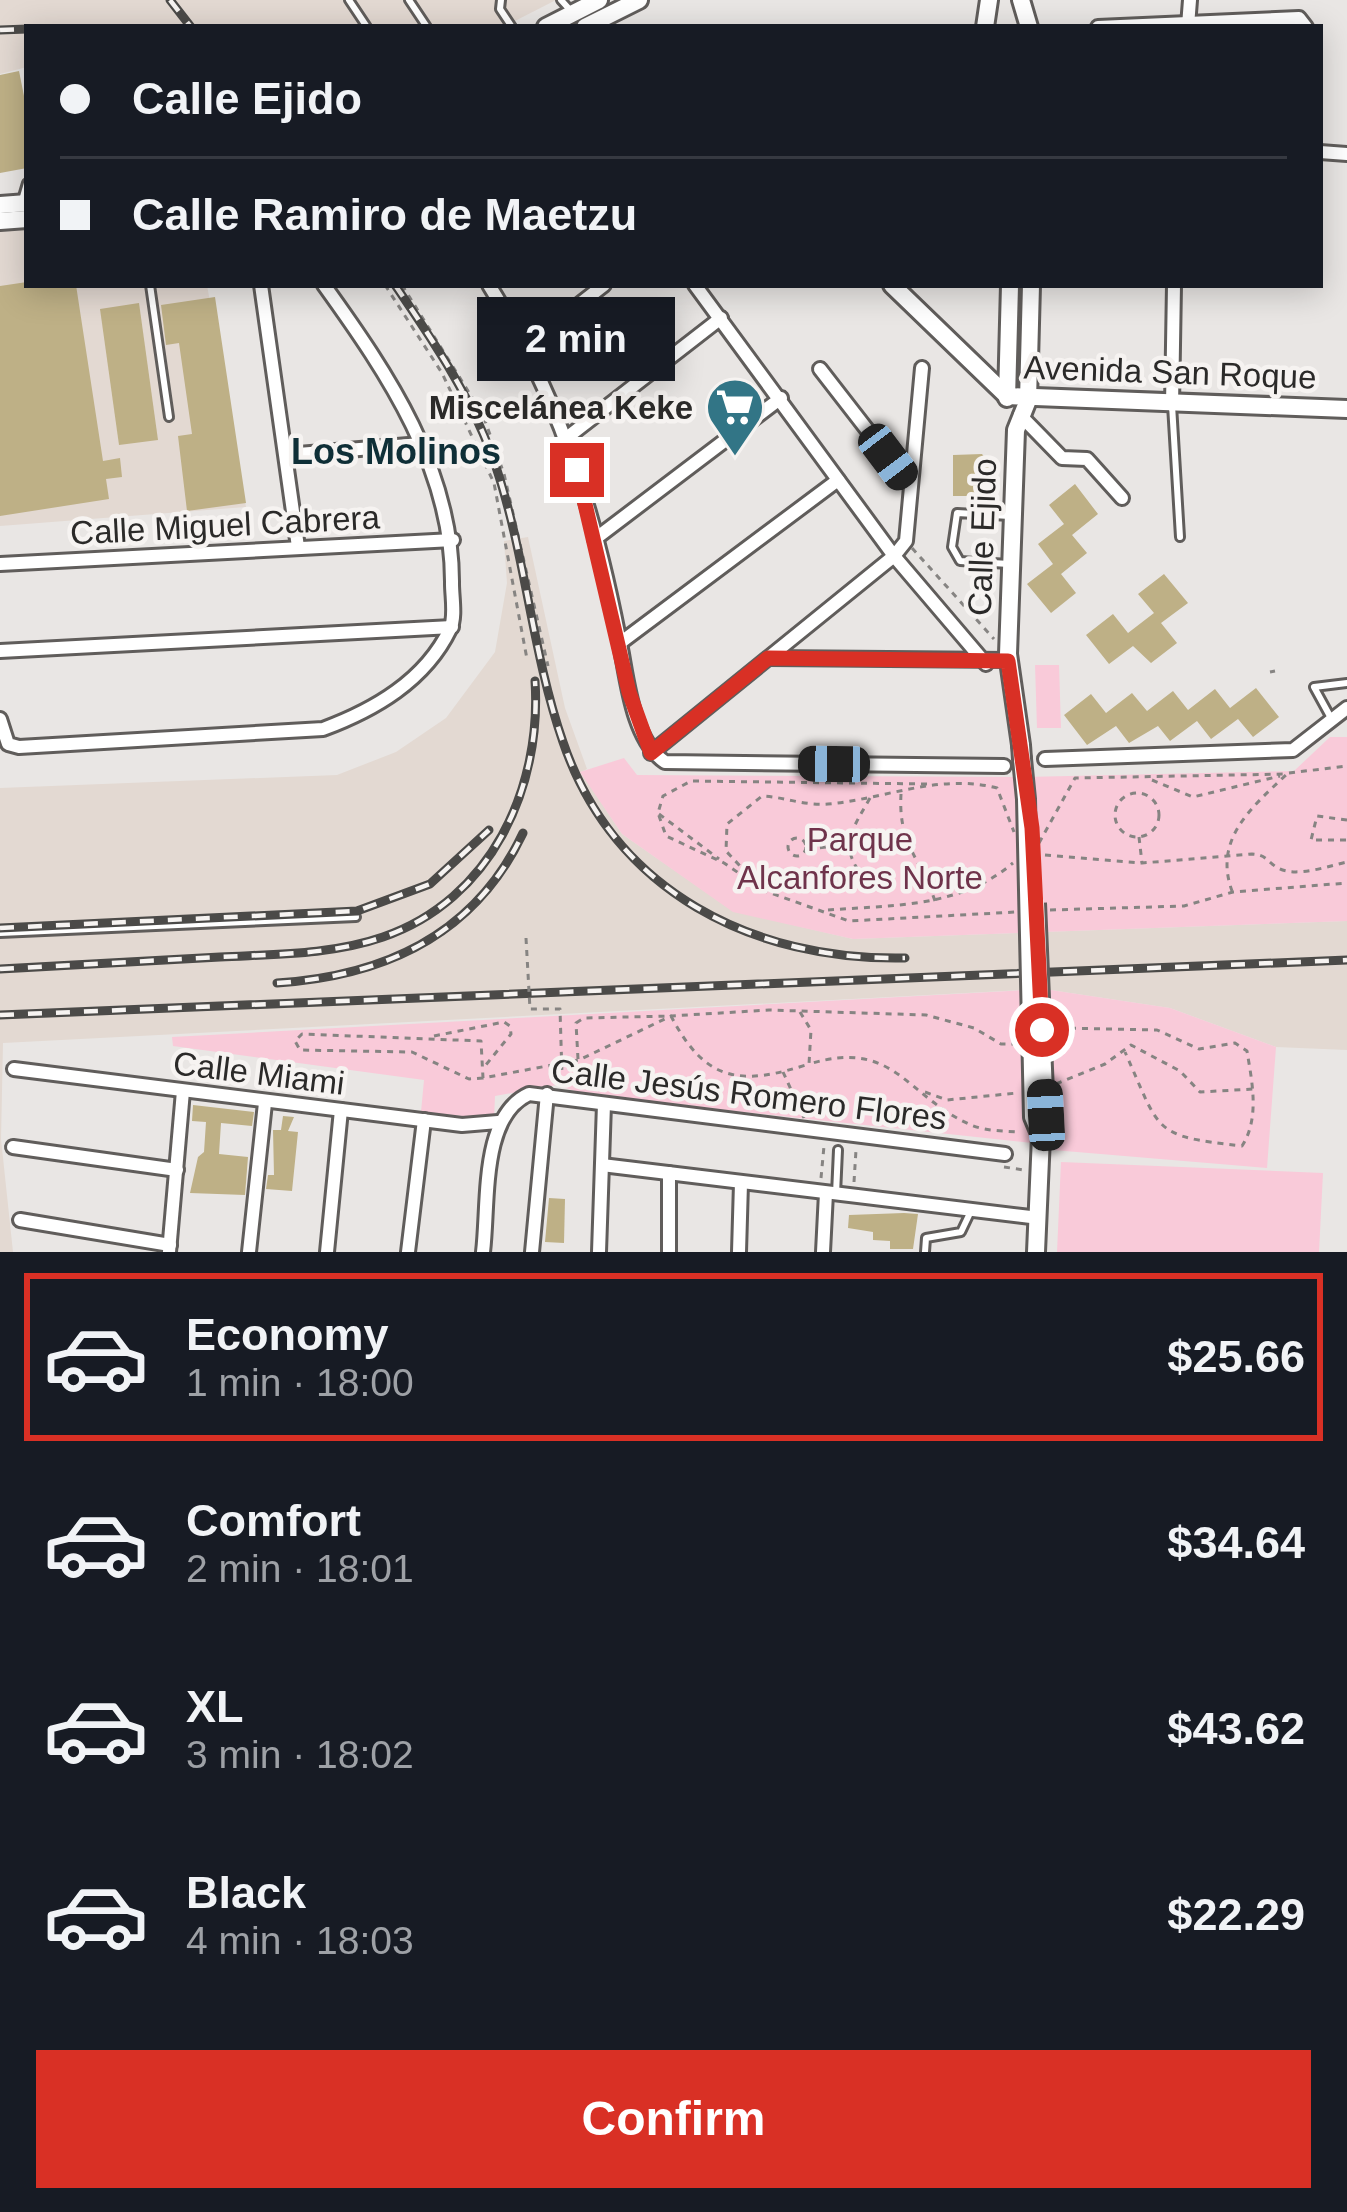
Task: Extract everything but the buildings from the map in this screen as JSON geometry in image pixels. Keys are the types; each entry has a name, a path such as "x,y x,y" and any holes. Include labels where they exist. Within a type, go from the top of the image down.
{"street":[{"path":"573,14 639,0"},
{"path":"1188,24 1190,0"},
{"path":"261,288 298,548"},
{"path":"0,719 8,744 323,729 400,692 452,627 453,540 421,444 385,370 326,288"},
{"path":"491,288 527,345 568,436 629,692 651,753 664,762 1004,766"},
{"path":"527,345 600,288"},
{"path":"697,288 894,556 986,664"},
{"name":"Avenida San Roque","path":"895,288 1022,412 1172,405 1347,409"},
{"path":"1006,396 1010,288"},
{"name":"Calle Ejido","path":"1030,288 1008,657 1026,799 1045,1094 1036,1252"},
{"path":"1172,405 1174,288"},
{"path":"568,436 721,318"},
{"path":"651,753 894,556 906,541 922,368"},
{"path":"820,369 911,486"},
{"path":"595,539 781,398"},
{"path":"1022,412 1062,458 1087,459 1122,498"},
{"path":"286,455 421,444"},
{"path":"620,644 838,480"},
{"name":"Calle Miguel Cabrera","path":"0,564 453,540"},
{"path":"0,650 452,627"},
{"path":"768,658 986,664 1008,657"},
{"path":"1045,759 1293,750 1347,708"},
{"name":"Calle Miami","path":"14,1069 265,1103 482,1126 498,1122"},
{"path":"20,1220 170,1248 183,1091"},
{"path":"532,1252 548,1094"},
{"name":"Calle Jesús Romero Flores","path":"498,1122 512,1102 548,1094 1005,1154"},
{"path":"249,1252 265,1103"},
{"path":"599,1252 604,1104"},
{"path":"328,1252 341,1110"},
{"path":"408,1252 424,1120"},
{"path":"483,1252 498,1122"},
{"path":"13,1148 177,1170"},
{"path":"602,1165 1039,1218"},
{"path":"668,1252 669,1173"},
{"path":"739,1252 741,1183"},
{"path":"823,1252 827,1193"}],"lane":[{"path":"150,288 169,417"},
{"path":"1172,405 1180,537"},
{"path":"1011,564 960,561 952,547 957,513 1013,516"},
{"path":"1332,720 1314,687 1347,682"},
{"path":"0,933 356,916"},
{"path":"827,1193 838,1150"},
{"path":"926,1252 926,1238 961,1232 971,1210"}],"path":[{"path":"387,288 442,373 494,483 527,658"},
{"path":"404,288 483,415 504,474 548,666"},
{"path":"906,541 1008,657"},
{"path":"1347,766 1287,773 1075,778 1043,842 1030,849 1049,857 1142,863 1263,854 1280,869 1300,871 1347,862"},
{"path":"1147,777 1193,797 1287,773"},
{"path":"1233,892 1224,856 1253,806 1287,773"},
{"path":"1136,777 1136,794"},
{"path":"722,862 667,836 658,813 663,796 691,781 997,788 1008,826 1019,837"},
{"path":"765,891 726,851 727,824 762,796 811,805 927,784"},
{"path":"901,792 899,825 906,848 935,901"},
{"path":"1148,794 1161,814 1150,835 1138,836 1126,836 1113,816 1124,795 1148,794"},
{"path":"871,797 848,845 848,856 860,871 880,873"},
{"path":"658,813 765,891 824,911 871,922 1028,911"},
{"path":"1347,820 1317,816 1312,840 1347,840"},
{"path":"1138,836 1142,863"},
{"path":"806,849 848,845"},
{"path":"824,911 935,901 968,892 1018,859"},
{"path":"1050,910 1184,906 1233,892 1347,883"},
{"path":"526,938 530,1010 560,1009 562,1076"},
{"path":"800,1010 811,1030 808,1064"},
{"path":"578,1060 576,1023 584,1018 800,1010 926,1015 974,1028 1001,1044 1016,1044"},
{"path":"483,1078 481,1041 302,1034 295,1041 301,1050 412,1052 469,1079 483,1078 578,1060 671,1016"},
{"path":"671,1016 706,1067 730,1076 867,1057 892,1067 974,1126 1019,1132"},
{"path":"426,1038 504,1022 511,1034 482,1068"},
{"path":"1054,1028 1157,1030 1199,1049 1235,1043 1247,1051 1253,1089 1251,1132 1242,1146 1174,1137 1154,1120 1125,1052"},
{"path":"1050,1085 1125,1052 1131,1045 1130,1028"},
{"path":"1131,1045 1180,1071 1200,1091 1253,1089"},
{"path":"783,1072 818,1131 827,1193"},
{"path":"925,1092 947,1100 1034,1089"},
{"path":"854,1197 857,1136"},
{"path":"1005,1154 1003,1166 1042,1173"}],"shaded area":[{"path":"0,0 556,0 509,24 24,24 24,68 0,74"},
{"path":"24,223 24,288 208,288 246,507 0,526 0,225"},
{"path":"528,537 565,708 587,769 581,772 622,834 733,911 853,939 1347,921 1347,1050 1276,1047 1170,1008 1044,989 3,1043 1,1139 13,1252 0,1252 0,788 337,775 396,752 446,718 495,652 507,583 504,541"}],"green space":[{"path":"1035,665 1059,665 1061,728 1037,728"},
{"name":"Parque Alcanfores Norte","path":"1330,737 1347,737 1347,921 853,939 733,912 622,834 580,772 624,758 637,775 1024,777 1294,771"},
{"path":"1044,989 1170,1008 1276,1047 1267,1168 1053,1150 1041,1144 586,1095 557,1085 495,1096 494,1119 421,1112 424,1080 173,1046 172,1037"},
{"path":"1061,1162 1323,1173 1319,1252 1057,1252"}],"railway":[{"path":"170,0 189,24"},
{"path":"0,30 24,29"},
{"path":"397,288 452,373 487,443 515,535 563,742 586,794 617,839 654,877 696,907 744,931 795,947 905,958"},
{"path":"0,969 323,950 383,937 421,920 480,868 502,835 529,761 535,681"},
{"path":"0,928 357,911 430,884 489,830"},
{"path":"277,983 354,971 422,944 479,898 523,833"},
{"path":"0,1015 1347,960"}],"place":[{"name":"Miscelánea Keke","path":"735,458"}],"district":[{"name":"Los Molinos","path":"396,451"}],"route":[{"path":"577,470 629,692 651,753 768,658 1008,661 1032,828 1042,1030"}]}
